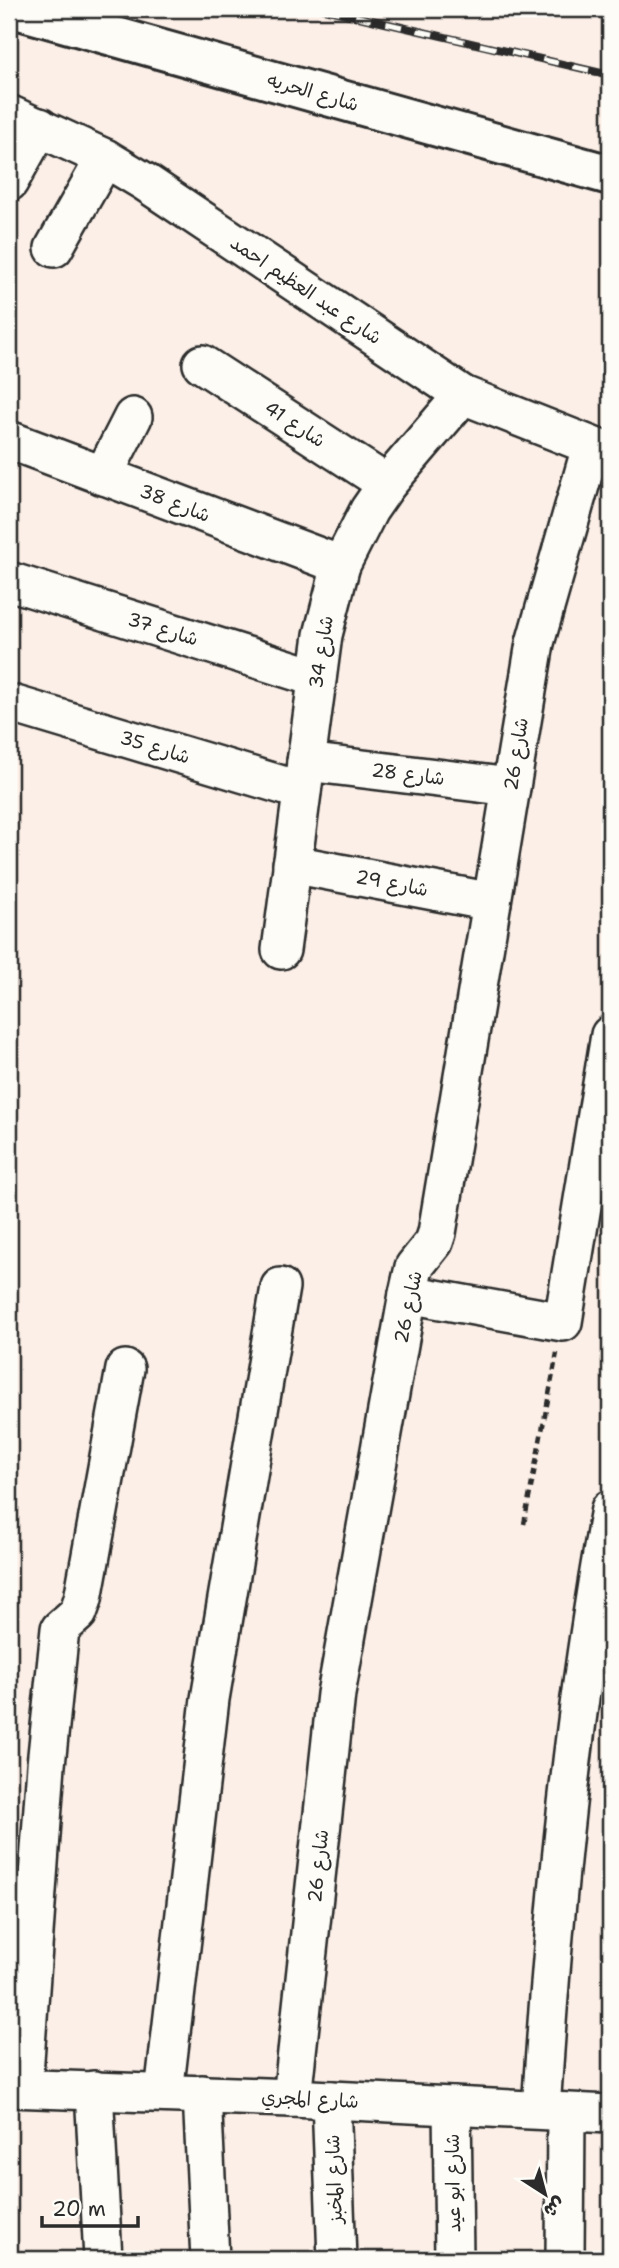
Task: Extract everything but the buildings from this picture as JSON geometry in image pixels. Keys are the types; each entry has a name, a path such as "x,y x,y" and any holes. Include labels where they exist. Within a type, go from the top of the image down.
{"main road":[{"name":"شارع الحريه","path":"16,9 610,175"}],"street":[{"name":"شارع عبد العظيم احمد","path":"24,120 105,158 463,395 601,450"},
{"path":"9,182 24,120"},
{"path":"54,248 105,158"},
{"name":"شارع 41","path":"202,364 387,484"},
{"name":"شارع 34","path":"281,950 317,678 330,600 341,565 364,519 387,484 463,395"},
{"path":"103,476 133,417"},
{"name":"شارع 38","path":"9,440 341,565"},
{"name":"شارع 26","path":"292,2098 336,1694 408,1294 414,1267 434,1242 437,1233 535,643 601,450"},
{"name":"شارع 37","path":"9,581 317,678"},
{"name":"شارع 35","path":"9,703 304,776"},
{"name":"شارع 28","path":"304,776 511,787"},
{"name":"شارع 29","path":"292,864 492,902"},
{"path":"408,1294 563,1322 610,1035"},
{"path":"164,2093 210,1699 280,1287"},
{"path":"16,2088 60,1629 78,1613 83,1600 125,1369"},
{"path":"565,2259 553,2111 564,1810 588,1628 610,1509"},
{"name":"شارع المجري","path":"16,2088 331,2099 610,2114"},
{"path":"94,2090 103,2259"},
{"path":"202,2094 210,2259"},
{"name":"شارع المخبز","path":"331,2099 337,2259"},
{"name":"شارع ابو عيد","path":"452,2106 454,2259"}],"path":[{"path":"524,1524 563,1322"}],"railway":[{"path":"324,9 610,75"}]}
